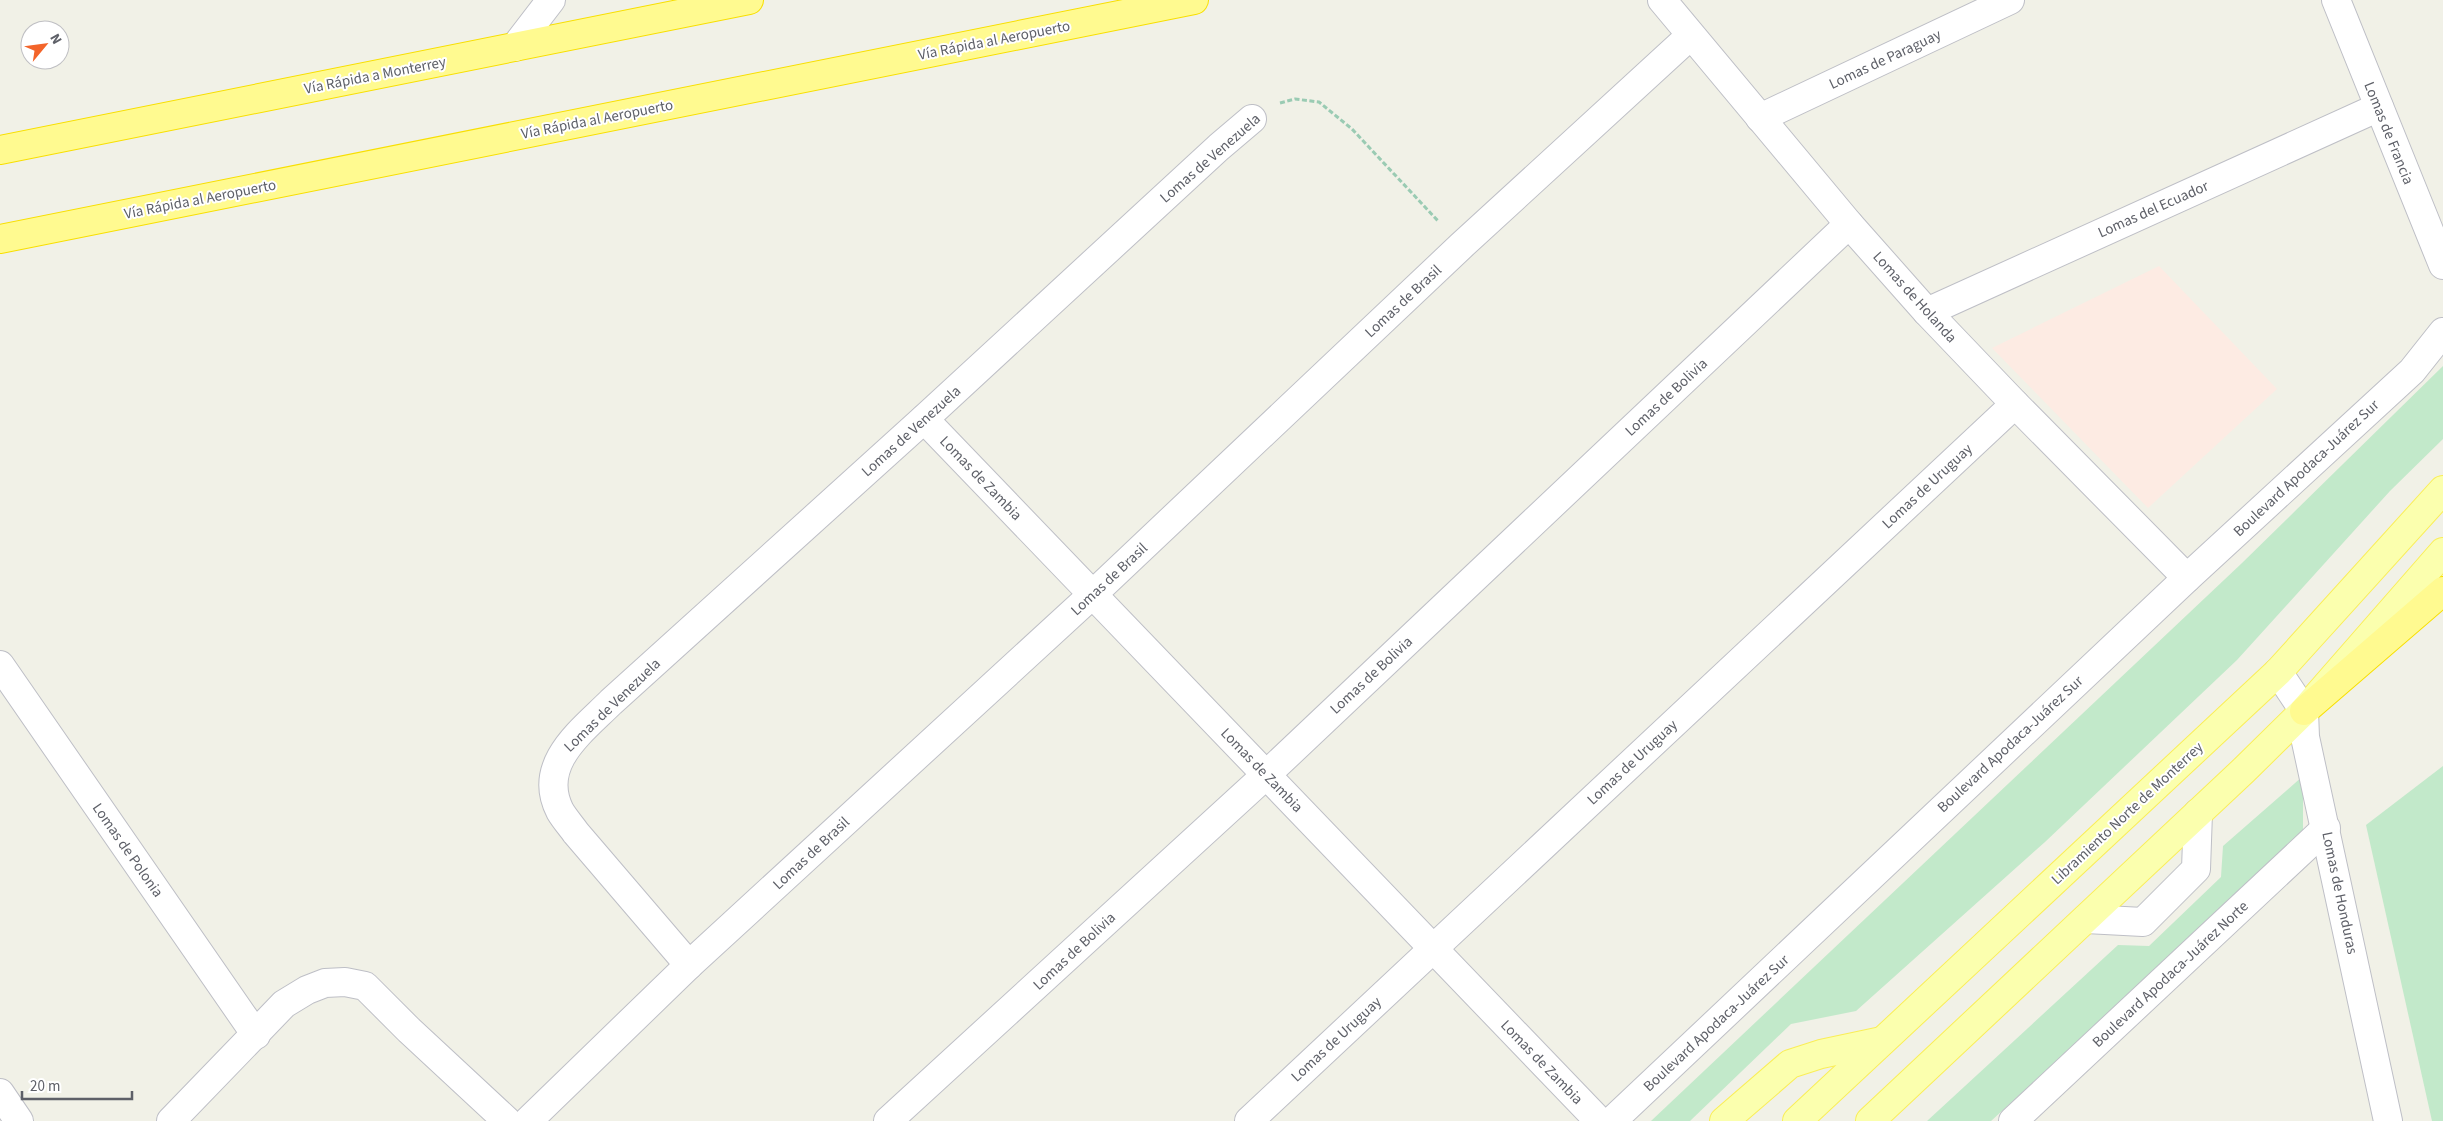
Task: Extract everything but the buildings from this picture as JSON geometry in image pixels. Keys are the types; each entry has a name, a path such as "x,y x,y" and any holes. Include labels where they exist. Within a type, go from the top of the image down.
{"highway":[{"name":"Vía Rápida a Monterrey","path":"0,150 749,0"},
{"name":"Vía Rápida al Aeropuerto","path":"0,238 1194,0"},
{"path":"2304,711 2443,591"}],"main road":[{"name":"Libramiento Norte de Monterrey","path":"1797,1121 2278,672 2443,490"},
{"path":"1870,1121 2304,711 2443,552"},
{"path":"1724,1121 1790,1064 1820,1054 1884,1040"}],"street":[{"path":"515,47 551,0"},
{"name":"Lomas de Holanda","path":"1662,0 1690,36 1849,224 1927,312 2187,578"},
{"name":"Lomas de Paraguay","path":"1760,118 2010,0"},
{"name":"Lomas de Francia","path":"2336,0 2443,265"},
{"name":"Lomas de Brasil","path":"528,1121 690,965 1093,594 1461,246 1690,36"},
{"name":"Lomas del Ecuador","path":"1927,312 2379,107"},
{"name":"Lomas de Venezuela","path":"690,965 576,833 560,810 554,791 554,771 567,746 611,702 924,419 1212,153 1252,119"},
{"name":"Lomas de Bolivia","path":"888,1121 1267,774 1849,224"},
{"name":"Boulevard Apodaca-Juárez Sur","path":"1612,1121 2187,578 2412,371 2443,332"},
{"name":"Lomas de Uruguay","path":"1249,1121 2015,404"},
{"name":"Lomas de Zambia","path":"924,419 1599,1121"},
{"name":"Lomas de Polonia","path":"0,665 256,1035"},
{"path":"2278,672 2304,711"},
{"name":"Lomas de Honduras","path":"2304,711 2305,736 2326,828 2384,1118"},
{"path":"2086,919 2143,922 2196,869 2198,813"},
{"name":"Boulevard Apodaca-Juárez Norte","path":"2013,1121 2326,828"},
{"path":"171,1121 284,1004 307,990 325,984 345,982 366,986 507,1121"},
{"path":"0,1093 18,1121"}],"path":[{"name":"Lomas de Venezuela","path":"1252,119 1275,105 1295,99 1319,102 1352,129 1461,246"}],"shaded area":[{"path":"2159,266 2277,389 2148,508 1992,348"}],"green space":[{"path":"2443,366 2443,439 2390,491 2237,660 2045,842 1856,1011 1791,1024 1690,1121 1651,1121 2242,563"},
{"path":"2443,766 2443,1121 2432,1121 2366,825"},
{"path":"2303,776 2303,836 1991,1121 1927,1121 2118,945 2149,946 2221,877 2223,846"}]}
